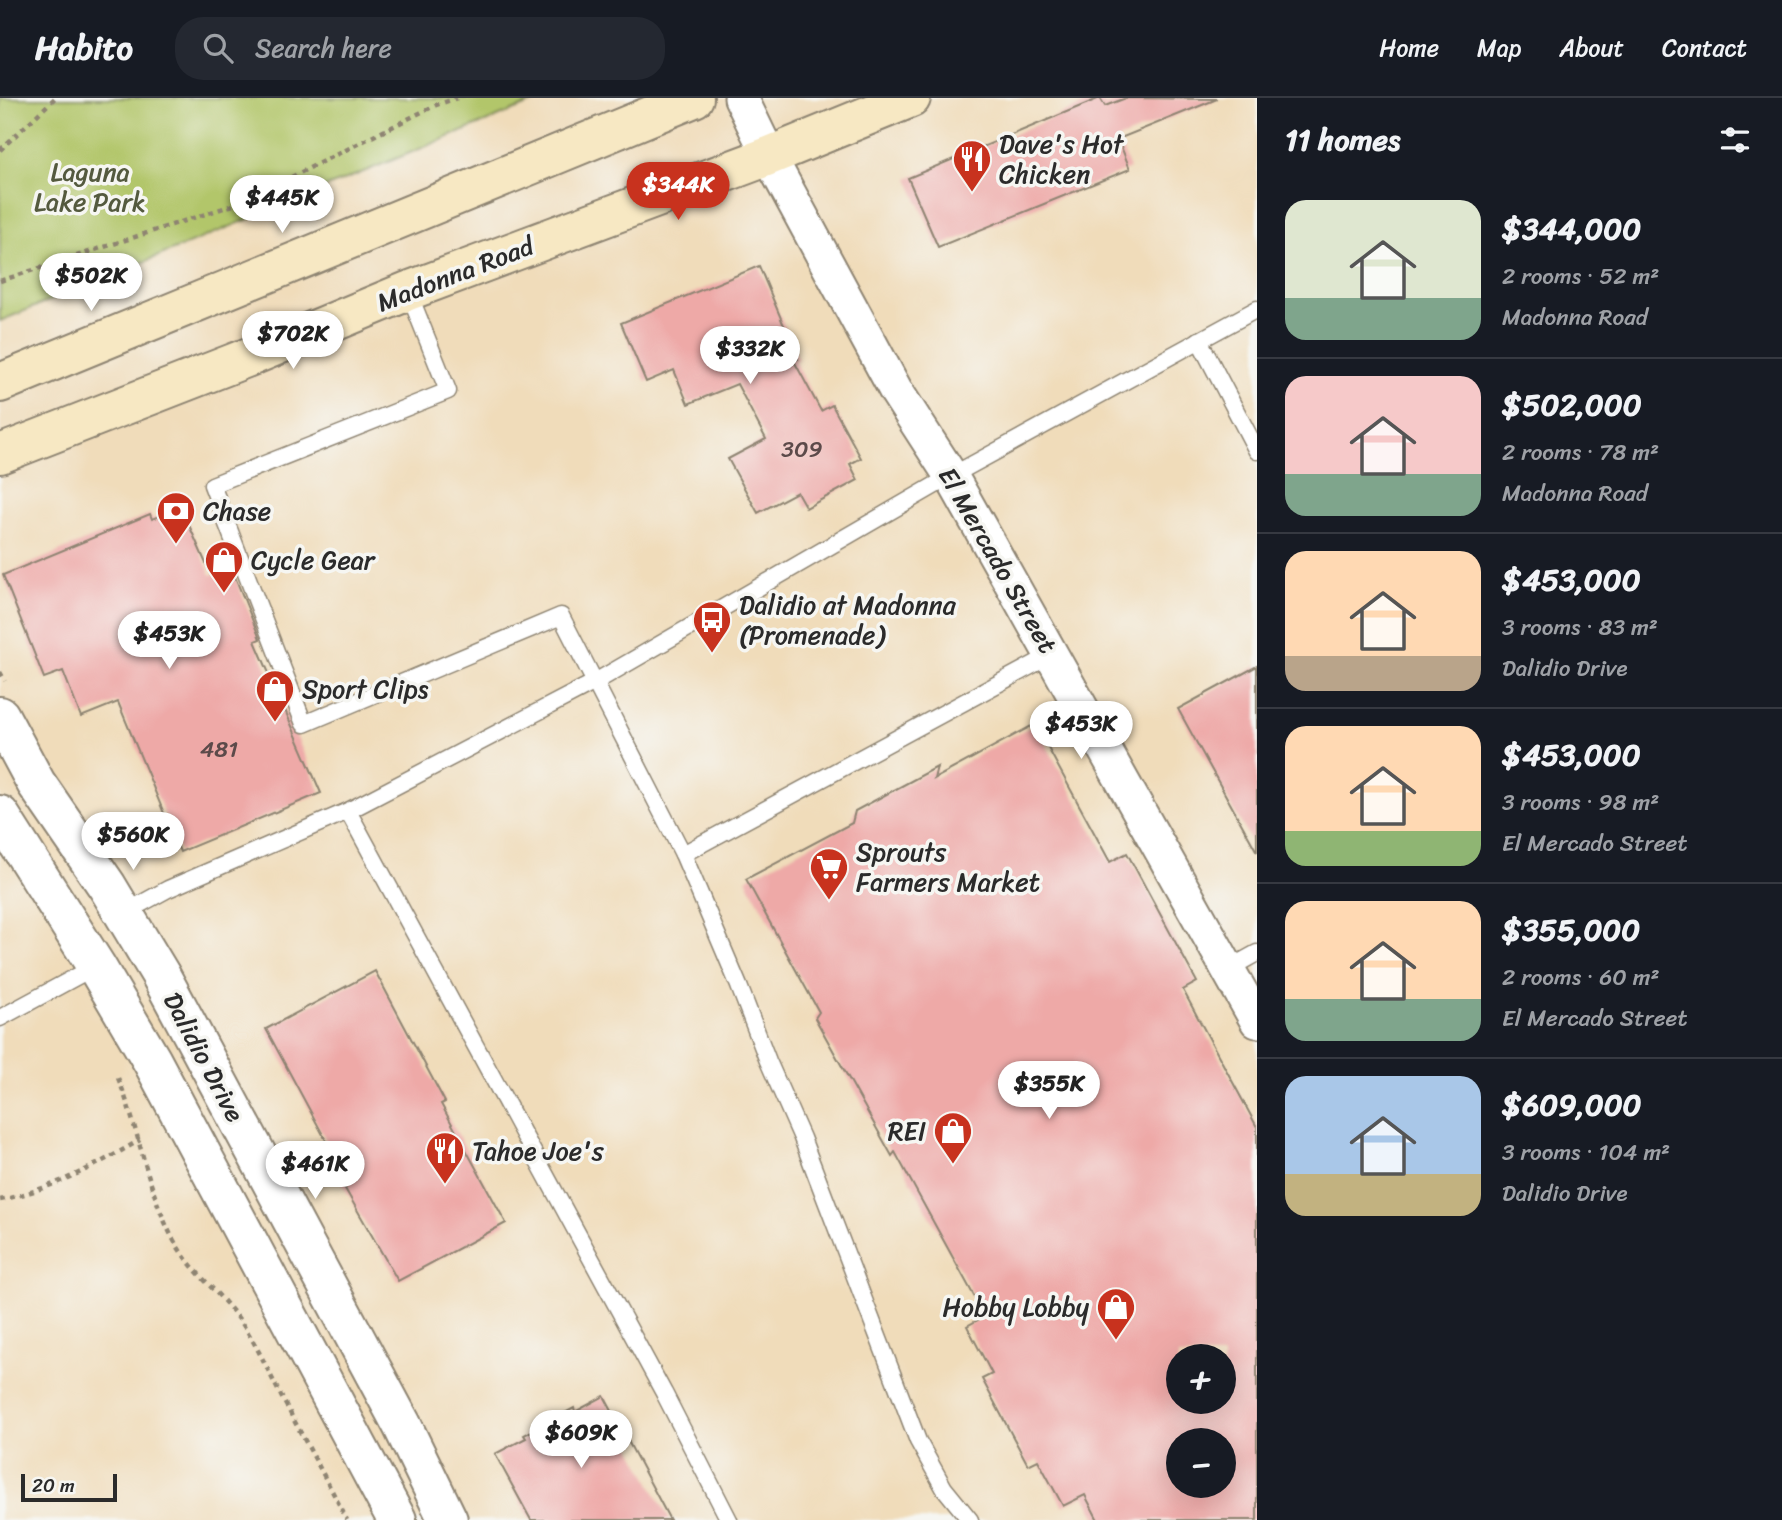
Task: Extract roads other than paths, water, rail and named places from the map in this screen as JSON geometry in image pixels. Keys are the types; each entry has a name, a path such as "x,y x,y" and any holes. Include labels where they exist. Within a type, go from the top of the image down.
{"main road":[{"path":"0,383 694,98"},
{"name":"Madonna Road","path":"0,454 254,355 408,291 769,156 911,98"}],"street":[{"name":"El Mercado Street","path":"741,98 769,156 896,391 951,476 1053,654 1257,1021"},
{"name":"Dalidio Drive","path":"0,716 36,783 124,913 160,974 396,1413 448,1520"},
{"name":"Dalidio Drive","path":"0,815 96,966 152,1061 397,1520"}],"lane":[{"path":"408,291 448,391 212,485 304,724 561,616 683,854 802,1138 918,1441 944,1488 970,1520"},
{"path":"124,913 168,889 348,811 595,681 951,476 1257,309"},
{"path":"1199,340 1257,451"},
{"path":"683,854 1053,654"},
{"path":"348,811 664,1393 729,1520"},
{"path":"1228,969 1257,953"},
{"path":"0,1018 96,966"}],"place":[{"name":"Dave's Hot Chicken","path":"972,193"},
{"name":"Chase","path":"176,545"},
{"name":"Cycle Gear","path":"224,594"},
{"name":"Dalidio at Madonna (Promenade)","path":"712,654"},
{"name":"Sport Clips","path":"275,723"},
{"name":"Sprouts Farmers Market","path":"829,901"},
{"name":"REI","path":"953,1165"},
{"name":"Tahoe Joe's","path":"445,1185"},
{"name":"Hobby Lobby","path":"1116,1341"}],"park label":[{"name":"Laguna Lake Park","path":"90,186"}]}
